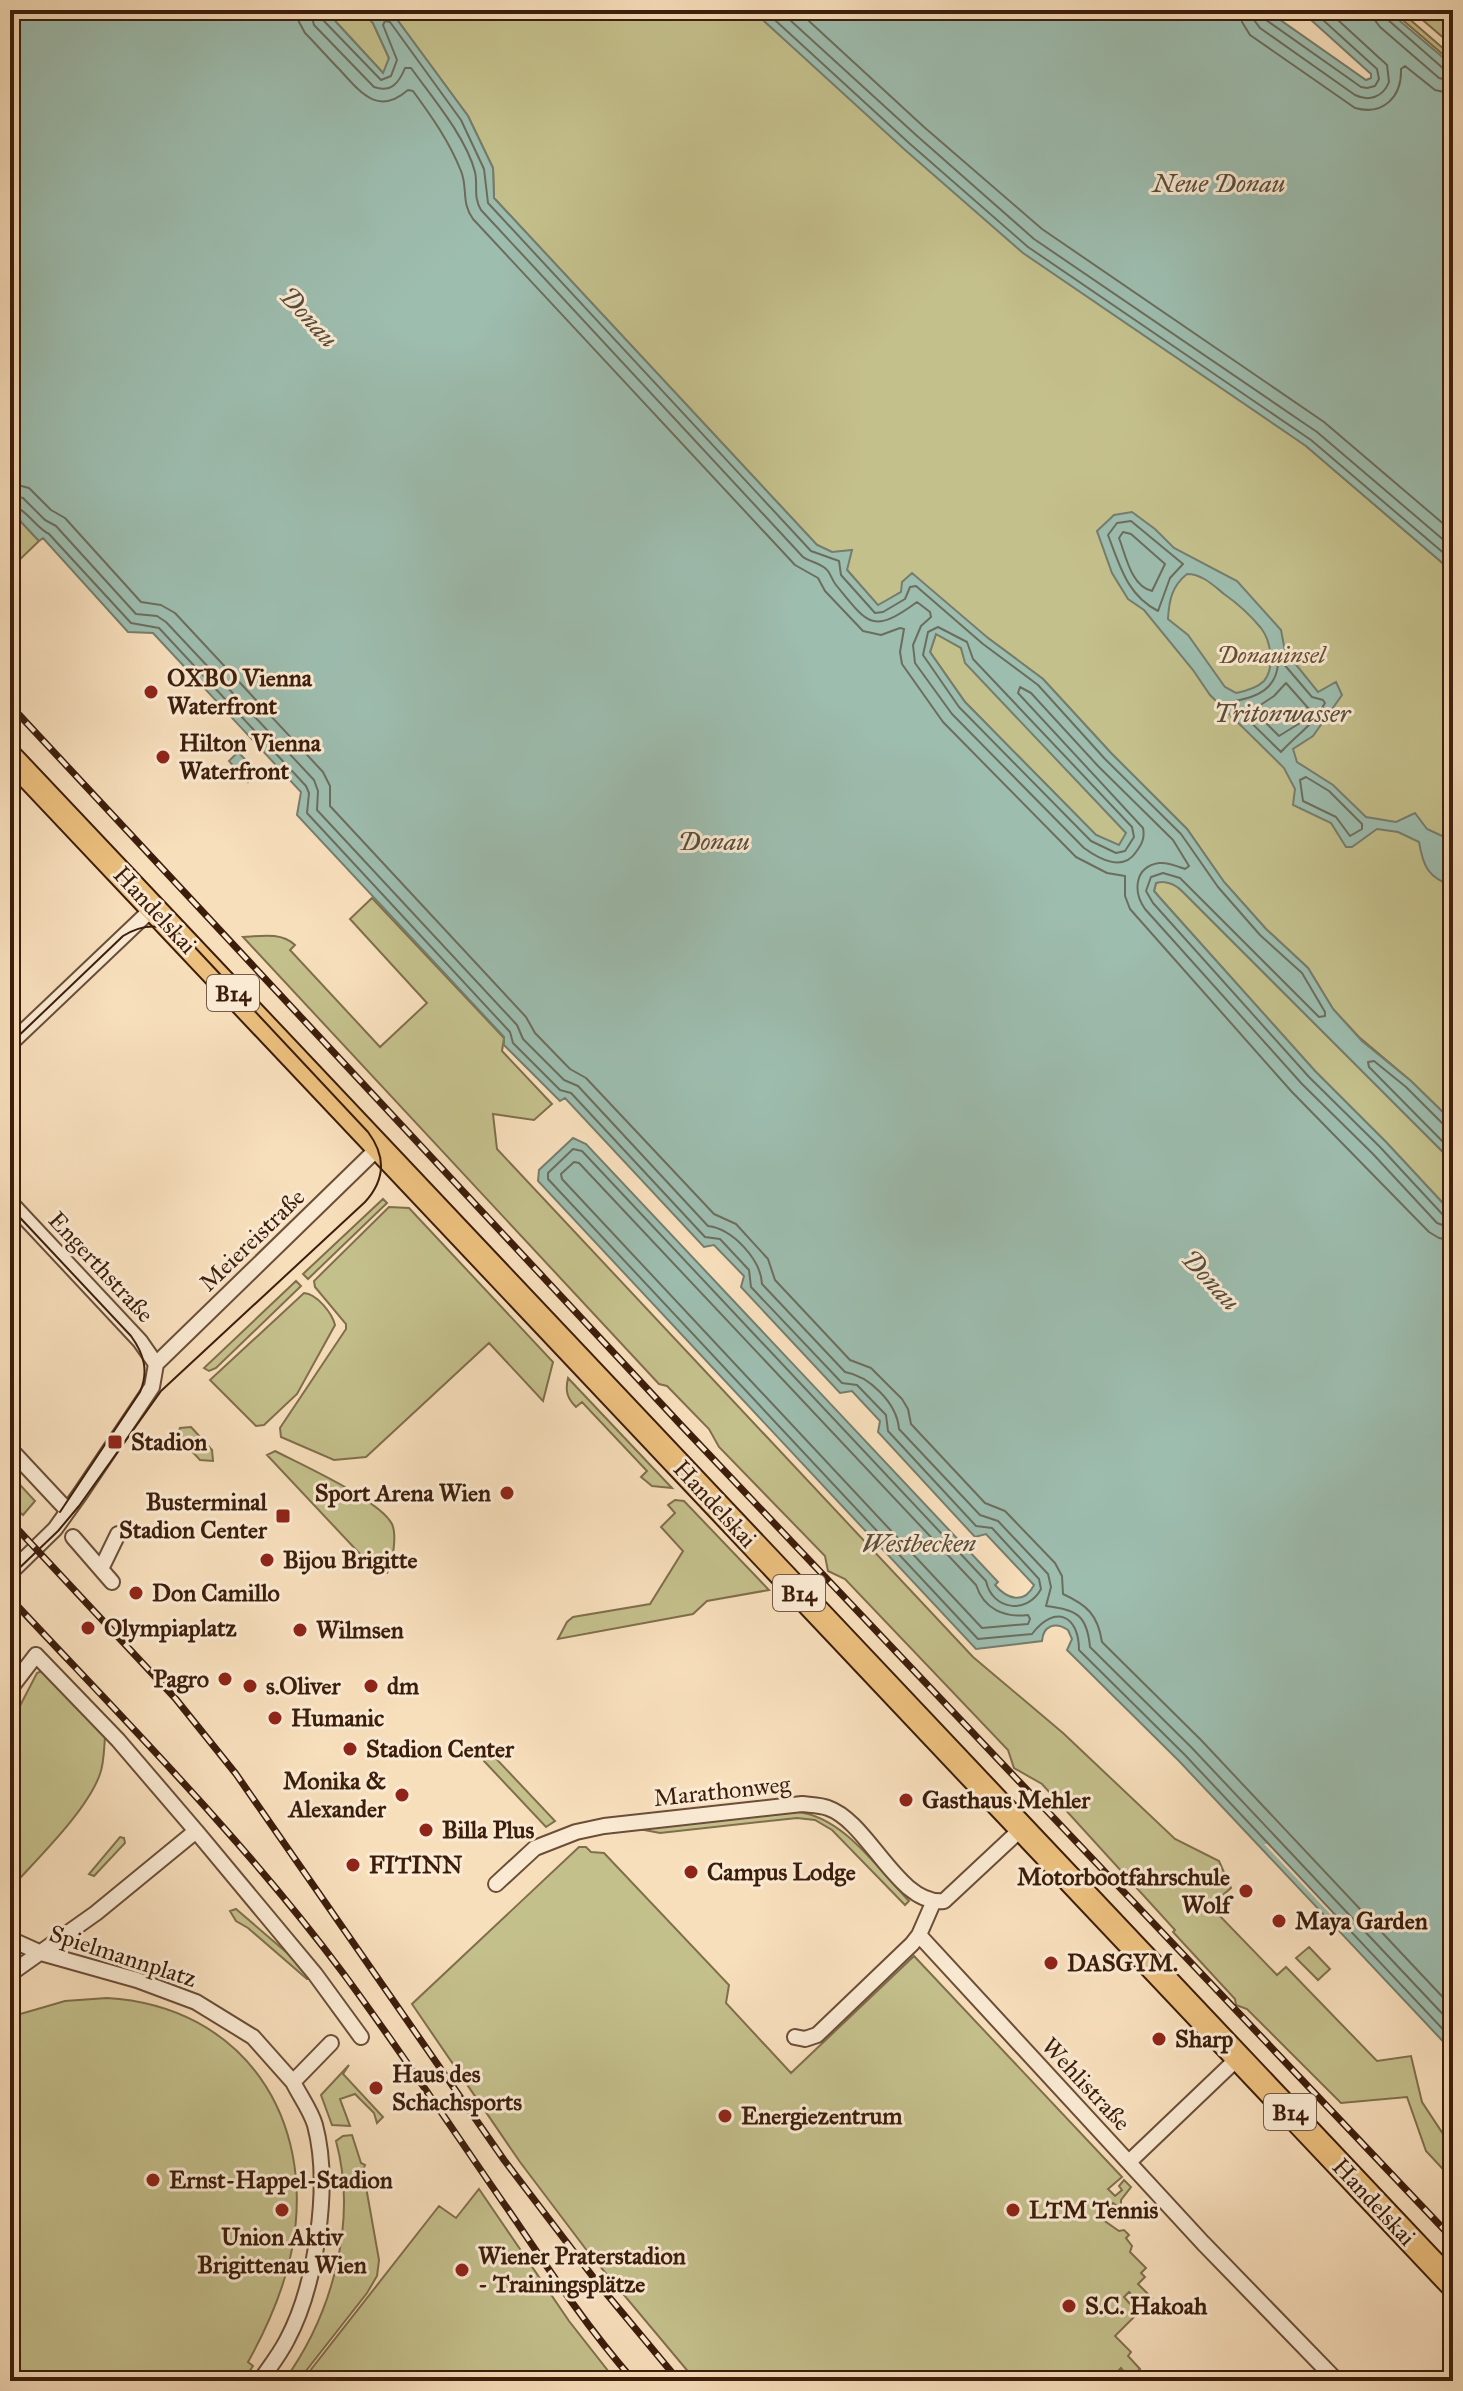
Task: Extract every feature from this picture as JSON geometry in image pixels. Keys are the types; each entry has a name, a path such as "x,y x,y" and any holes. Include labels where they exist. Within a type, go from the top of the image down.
{"main road":[{"name":"Handelskai","path":"10,757 1453,2285"}],"street":[{"path":"10,1044 153,908"},
{"name":"Meiereistraße","path":"156,1364 378,1148"},
{"name":"Engerthstraße","path":"10,1202 140,1341 156,1364"},
{"path":"10,1573 55,1529 68,1511 152,1387 156,1364"},
{"path":"10,1449 68,1511"},
{"path":"101,1569 118,1534"},
{"path":"73,1537 112,1582"},
{"path":"10,1689 36,1655 118,1740 196,1831 315,1974 361,2037"},
{"name":"Marathonweg","path":"496,1884 535,1848 582,1831 802,1804 829,1808 848,1821 911,1889 933,1903"},
{"path":"795,2037 805,2039 817,2035 919,1935 933,1903 944,1901 952,1895 1021,1829"},
{"path":"10,1974 142,1877 196,1831"},
{"name":"Wehlistraße","path":"919,1935 1337,2381"},
{"name":"Spielmannplatz","path":"10,1939 41,1953 137,1980 196,2002 253,2037 293,2082"},
{"path":"260,2381 288,2339 308,2285 317,2239 322,2188 317,2140 314,2123 293,2082 331,2043"},
{"path":"1129,2162 1239,2057"}],"green space":[{"path":"325,10 361,10 373,23 389,58 384,74"},
{"name":"Donauinsel","path":"390,10 752,10 783,38 1306,446 1453,572 1453,1122 1359,1037 1333,1009 1308,968 1266,929 1224,882 1187,829 1043,679 988,638 901,592 878,606 832,552 817,545 494,198 493,168 468,116"},
{"path":"1391,10 1399,10 1453,57 1453,63"},
{"path":"1411,10 1453,10 1453,46"},
{"path":"10,510 39,541 10,569"},
{"path":"936,634 961,648 966,663 1127,833 1119,846 1096,835 965,702 930,652"},
{"path":"1162,881 1176,885 1453,1162 1453,1214 1315,1071 1160,898 1154,891 1156,883"},
{"path":"372,898 504,1038 502,1051 552,1104 534,1120 493,1114 497,1149 973,1657 1063,1733 1175,1839 1219,1861 1231,1888 1216,1901 1220,1905 1215,1911 1277,1975 1286,1967 1377,2061 1411,2056 1422,2102 1453,2149 1453,2180 1426,2151 1407,2097 1341,2103 1247,2009 1236,2005 1235,1999 1173,1932 1175,1930 1042,1784 1014,1768 1008,1750 845,1579 828,1571 825,1556 719,1447 709,1429 667,1386 659,1384 243,937 277,936 295,945 290,950 380,1047 427,1003 350,919"},
{"path":"383,1199 387,1203 308,1279 303,1274"},
{"path":"389,1207 409,1208 553,1362 543,1401 489,1343 366,1457 334,1460 281,1437 280,1428 346,1329 346,1324 315,1287 314,1281"},
{"path":"296,1281 301,1286 216,1368 209,1371 204,1368"},
{"path":"304,1293 323,1305 335,1325 297,1394 264,1425 256,1426 210,1380"},
{"path":"568,1378 672,1488 652,1486 641,1477 647,1471 582,1402 576,1407 567,1391"},
{"path":"191,1427 212,1450 213,1461 200,1460 177,1435 180,1428"},
{"path":"275,1451 338,1483 385,1515 392,1524 394,1535 393,1556 387,1573 376,1571 267,1455"},
{"path":"10,1474 35,1501 23,1515 10,1504"},
{"path":"675,1500 684,1501 769,1590 707,1601 693,1614 558,1639 573,1617 650,1604 683,1551 661,1527 675,1513 668,1505"},
{"path":"42,1671 105,1737 103,1761 94,1788 84,1803 10,1889 10,1725 37,1673"},
{"path":"487,1749 555,1821 546,1827 484,1761 483,1752"},
{"path":"797,1812 830,1823 845,1834 909,1901 905,1905 832,1830 815,1820 797,1818 660,1833 639,1829"},
{"path":"120,1837 124,1838 125,1843 94,1876 89,1874"},
{"path":"579,1847 604,1853 729,1985 726,2003 791,2073 914,1956 1122,2177 1108,2189 1115,2196 1122,2190 1119,2186 1124,2180 1131,2187 1121,2200 1121,2209 1113,2203 1099,2217 1129,2235 1126,2238 1132,2246 1130,2252 1146,2268 1141,2273 1145,2277 1138,2284 1152,2298 1142,2306 1129,2292 1124,2297 1138,2313 1115,2336 1131,2352 1128,2356 1140,2369 1129,2378 1121,2368 1119,2370 1128,2381 696,2381 588,2252 520,2162 412,2004"},
{"path":"236,1909 307,1970 312,1979 307,1979 236,1921 230,1911"},
{"path":"1309,1947 1330,1969 1318,1980 1296,1958"},
{"name":"Ernst-Happel-Stadion","path":"107,1998 155,2006 197,2022 232,2046 260,2077 280,2114 293,2156 297,2201 292,2249 285,2279 248,2362 253,2366 243,2381 10,2381 10,2017 65,2001"},
{"path":"349,2065 343,2074 383,2117 377,2123 374,2113 355,2094 340,2099 350,2126 332,2125 321,2095"},
{"path":"352,2135 361,2163 365,2165 363,2170 379,2260 377,2276 298,2381 284,2381 315,2327 336,2267 344,2203 336,2141"},
{"name":"Wiener Praterstadion - Trainingsplätze","path":"479,2189 569,2321 616,2381 302,2381 439,2206 456,2218"}],"water":[{"name":"Donau","path":"10,10 325,10 383,73 389,58 373,23 361,10 390,10 468,116 493,168 494,198 817,545 832,552 852,550 847,570 878,605 901,592 902,582 912,573 988,638 1043,679 1187,829 1224,882 1266,929 1308,968 1333,1009 1362,1041 1411,1081 1453,1122 1453,1162 1183,892 1171,883 1156,883 1154,891 1315,1071 1453,1214 1453,2052 1179,1761 1067,1650 1072,1639 1068,1630 1050,1626 1042,1641 976,1649 538,1181 539,1170 573,1138 586,1144 998,1582 995,1585 1015,1598 1030,1591 1034,1585 986,1534 975,1537 878,1432 880,1421 852,1391 840,1393 741,1287 744,1276 714,1245 704,1247 565,1098 560,1101 504,1045 504,1037 297,815 301,792 153,633 128,632 43,538 39,541 10,510","holes":["936,634 961,648 965,663 1126,833 1119,845 1096,835 965,702 930,652"]},
{"name":"Neue Donau","path":"752,10 1266,10 1366,80 1371,78 1371,74 1300,10 1387,10 1453,66 1453,572 1306,446 1023,253"},
{"name":"Tritonwasser","path":"1132,512 1174,548 1237,581 1281,630 1285,651 1318,692 1336,682 1342,695 1313,736 1293,749 1297,762 1333,785 1366,817 1396,822 1415,813 1427,829 1453,841 1453,886 1428,870 1419,842 1398,832 1377,829 1352,847 1346,847 1331,823 1293,805 1295,789 1284,768 1210,695 1144,610 1128,599 1112,573 1097,531 1114,515","holes":["1187,574 1207,581 1234,601 1261,628 1271,662 1267,676 1258,686 1236,693 1225,687 1188,635 1168,619 1170,600"]},
{"path":"238,752 258,773 248,782 229,761"}],"pier":[{"path":"1264,1844 1269,1844 1334,1912 1331,1915"}],"tram line":[{"path":"10,1044 123,936 141,928 166,928 190,942 368,1132 378,1150 381,1168 372,1194 365,1202 161,1391 79,1506 10,1577"},
{"path":"10,1207 131,1336 144,1363 140,1392 60,1512"}],"railway":[{"path":"10,705 681,1425 1453,2239"},
{"path":"10,1521 175,1698 236,1774 504,2160 600,2286 679,2381"},
{"path":"10,1598 182,1781 305,1923 387,2034 572,2303 634,2381"}],"place":[{"name":"OXBO Vienna Waterfront","path":"151,692"},
{"name":"Hilton Vienna Waterfront","path":"163,757"},
{"name":"Stadion","path":"115,1442"},
{"name":"Sport Arena Wien","path":"507,1493"},
{"name":"Busterminal Stadion Center","path":"283,1516"},
{"name":"Bijou Brigitte","path":"267,1560"},
{"name":"Don Camillo","path":"136,1593"},
{"name":"Olympiaplatz","path":"88,1628"},
{"name":"Wilmsen","path":"300,1630"},
{"name":"Pagro","path":"225,1679"},
{"name":"s.Oliver","path":"250,1686"},
{"name":"dm","path":"371,1686"},
{"name":"Humanic","path":"275,1718"},
{"name":"Stadion Center","path":"350,1749"},
{"name":"Monika & Alexander","path":"402,1795"},
{"name":"Gasthaus Mehler","path":"906,1800"},
{"name":"Billa Plus","path":"426,1830"},
{"name":"FITINN","path":"353,1865"},
{"name":"Campus Lodge","path":"691,1872"},
{"name":"Motorbootfahrschule Wolf","path":"1246,1891"},
{"name":"Maya Garden","path":"1279,1921"},
{"name":"DASGYM.","path":"1051,1963"},
{"name":"Sharp","path":"1159,2039"},
{"name":"Haus des Schachsports","path":"376,2088"},
{"name":"Energiezentrum","path":"725,2116"},
{"name":"Ernst-Happel-Stadion","path":"153,2180"},
{"name":"Union Aktiv Brigittenau Wien","path":"282,2210"},
{"name":"LTM Tennis","path":"1013,2210"},
{"name":"Wiener Praterstadion - Trainingsplätze","path":"462,2270"},
{"name":"S.C. Hakoah","path":"1069,2306"}],"water label":[{"name":"Westbecken","path":"919,1543"}]}
